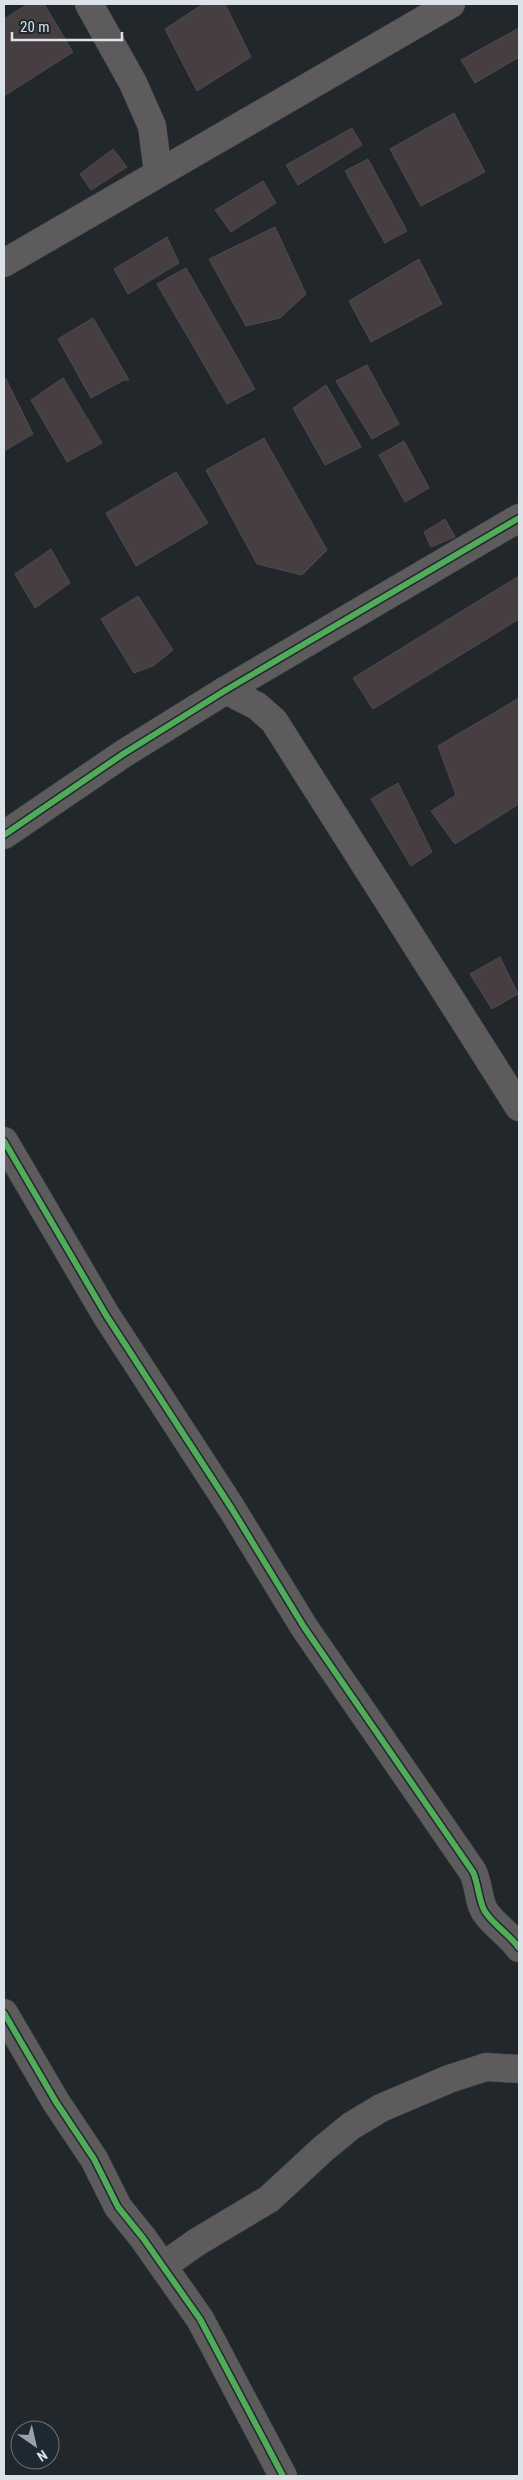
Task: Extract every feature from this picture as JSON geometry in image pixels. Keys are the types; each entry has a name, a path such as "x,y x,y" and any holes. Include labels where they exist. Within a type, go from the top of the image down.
{"street":[{"path":"89,4 133,84 152,126 158,173"},
{"path":"4,263 451,4"},
{"path":"4,835 123,754 226,690 519,518"},
{"path":"226,690 257,706 274,721 519,1107"},
{"path":"4,1141 106,1315 226,1501 304,1627 473,1872 479,1885 481,1902 486,1913 511,1937 519,1948"},
{"path":"4,2013 56,2102 94,2159 118,2207 200,2319 283,2476"},
{"path":"163,2266 197,2242 269,2199 337,2138 381,2108 449,2079 486,2067 519,2069"}],"building":[{"path":"28,4 44,4 73,52 4,96 4,19"},
{"path":"203,4 225,4 251,57 197,91 165,29"},
{"path":"519,28 519,57 475,83 461,60"},
{"path":"454,113 485,172 421,206 390,149"},
{"path":"352,128 362,145 298,185 286,165"},
{"path":"113,149 127,167 91,190 80,174"},
{"path":"368,159 407,231 385,243 345,171"},
{"path":"263,181 276,203 231,232 215,210"},
{"path":"275,227 306,294 280,318 246,326 209,259"},
{"path":"167,237 179,263 128,294 114,269"},
{"path":"419,259 442,304 371,342 349,301"},
{"path":"186,268 255,389 227,404 157,284"},
{"path":"93,318 129,380 124,380 91,398 58,339"},
{"path":"367,365 399,424 372,439 336,381"},
{"path":"63,378 102,443 67,462 31,400"},
{"path":"6,379 33,434 4,451 4,380"},
{"path":"326,385 361,447 325,465 293,408"},
{"path":"264,438 327,550 302,575 257,564 206,470"},
{"path":"404,441 429,488 405,502 379,455"},
{"path":"176,472 208,523 136,566 106,513"},
{"path":"445,519 455,537 431,547 424,532"},
{"path":"51,549 70,583 35,608 15,574"},
{"path":"519,576 519,619 373,709 353,678"},
{"path":"138,596 173,650 153,666 134,673 101,619"},
{"path":"519,698 519,804 455,844 431,811 456,795 438,746"},
{"path":"398,783 432,852 411,866 371,799"},
{"path":"500,957 518,994 492,1009 470,974"}],"cycle path":[{"path":"4,835 123,754 226,690 519,518"},
{"path":"4,1141 106,1315 232,1509 304,1627 473,1872 480,1900 490,1918 519,1948"},
{"path":"4,2013 56,2102 94,2159 118,2207 143,2238 200,2319 283,2476"}]}
